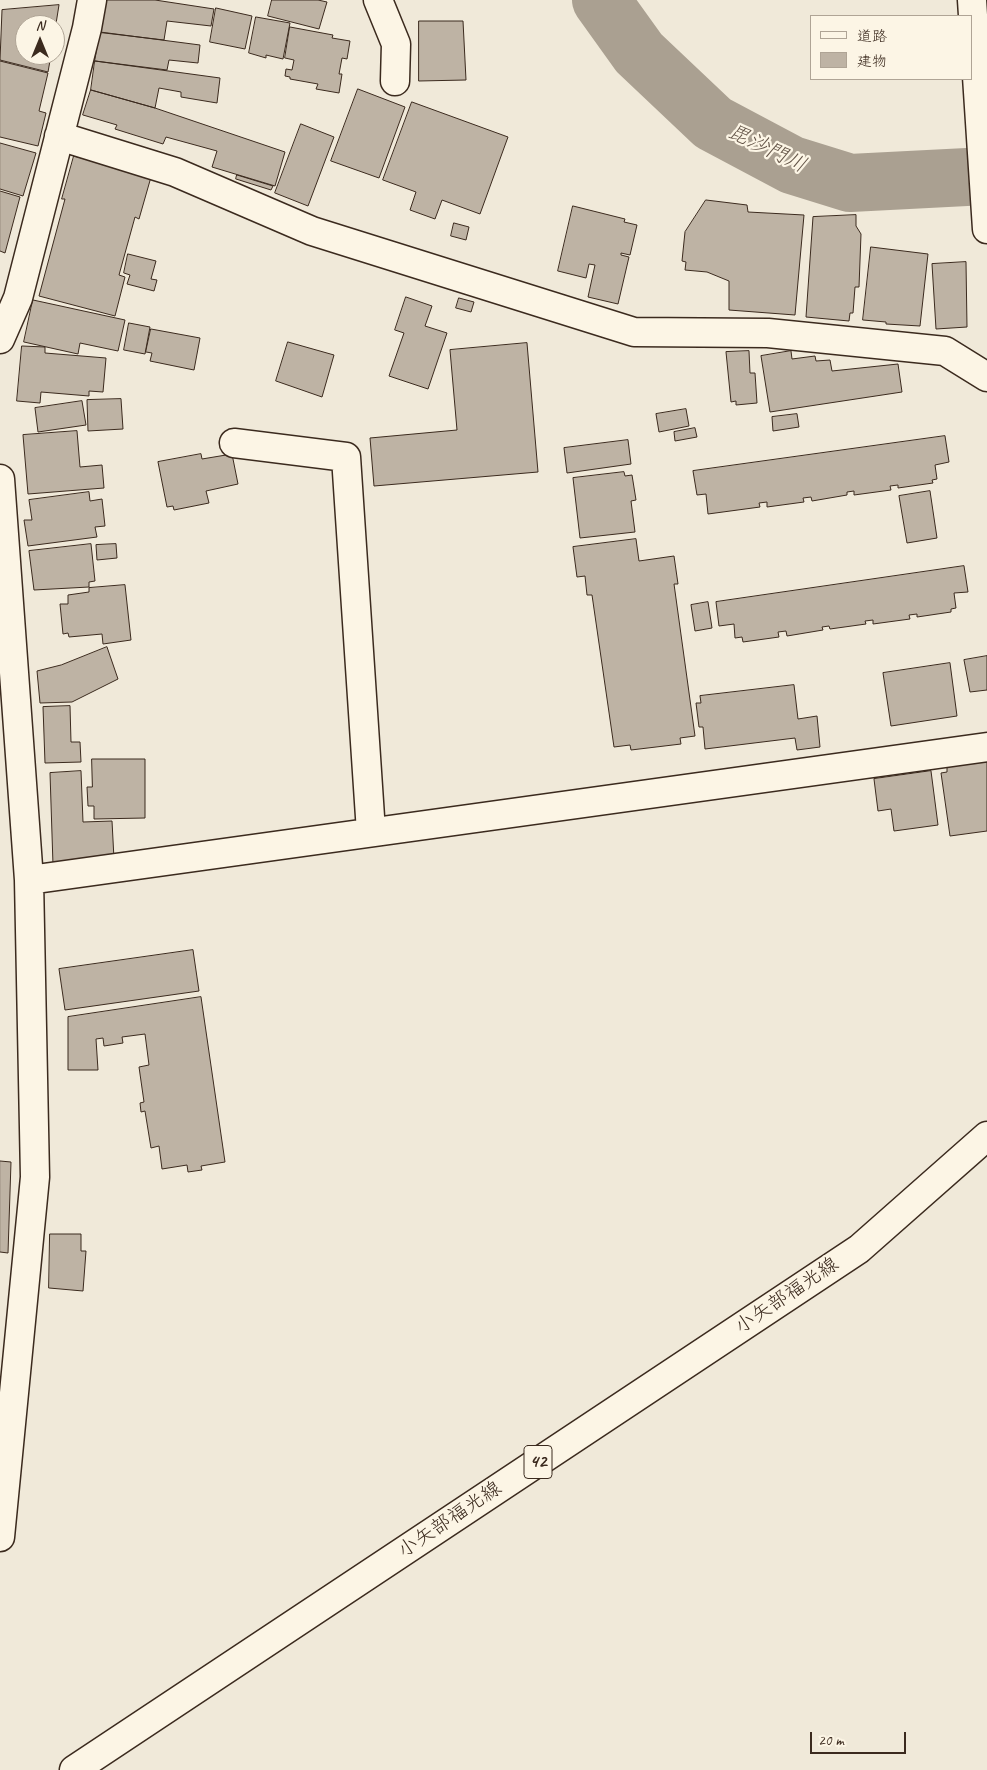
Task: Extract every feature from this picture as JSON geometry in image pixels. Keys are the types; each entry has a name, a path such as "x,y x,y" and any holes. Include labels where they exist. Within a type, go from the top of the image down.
{"street":[{"path":"0,339 18,298 87,28 92,0"},
{"path":"378,0 396,44 395,81"},
{"path":"972,0 987,229"},
{"path":"59,136 174,172 312,231 634,332 768,333 945,351 987,377"},
{"path":"234,443 346,457 371,832"},
{"path":"0,480 29,880 35,1176 6,1414 0,1537"},
{"path":"29,880 987,747"},
{"name":"小矢部福光線","path":"74,1770 859,1249 987,1136"}],"building":[{"path":"101,0 155,0 214,9 211,26 167,21 164,40 96,32"},
{"path":"272,0 318,0 327,2 319,29 268,16"},
{"path":"59,5 57,15 15,15 15,64 0,60 2,10"},
{"path":"216,8 252,16 245,49 210,42"},
{"path":"256,17 290,23 283,59 266,55 266,58 249,53"},
{"path":"419,21 463,21 466,80 419,81"},
{"path":"290,27 333,35 332,38 350,41 347,59 342,58 339,74 342,74 339,93 316,89 318,84 290,79 290,77 285,76 286,69 292,70 294,60 285,58"},
{"path":"100,32 200,45 198,63 169,60 167,70 95,61"},
{"path":"0,61 48,73 39,111 46,113 38,146 0,137"},
{"path":"95,61 220,78 217,103 181,97 181,92 159,88 155,108 91,90"},
{"path":"20,65 49,65 48,72"},
{"path":"358,89 405,107 379,178 331,161"},
{"path":"91,90 155,108 285,152 275,186 212,167 217,151 166,137 163,144 115,129 117,125 83,115"},
{"path":"412,102 508,137 480,214 442,200 435,219 410,210 416,192 383,180"},
{"path":"301,124 334,137 308,206 275,193"},
{"path":"0,143 36,153 23,196 0,189"},
{"path":"74,156 151,177 139,219 135,217 119,275 125,277 115,316 39,296 65,199 62,199"},
{"path":"237,175 273,186 271,190 236,179"},
{"path":"0,191 20,197 5,253 0,251"},
{"path":"706,200 747,205 748,212 804,215 795,315 729,310 729,281 707,272 685,270 686,262 682,261 685,232"},
{"path":"573,206 625,219 624,222 637,225 630,255 621,253 621,255 629,257 618,304 588,297 595,265 589,264 586,278 558,271"},
{"path":"856,215 856,226 861,234 859,287 855,287 853,313 850,313 849,321 806,317 813,217"},
{"path":"454,223 469,227 466,240 451,236"},
{"path":"871,247 928,254 920,326 886,324 886,322 863,320"},
{"path":"128,254 156,261 151,279 157,280 154,291 127,284 130,275 124,273"},
{"path":"966,262 967,327 936,329 932,264"},
{"path":"406,297 432,306 425,326 447,333 428,389 389,376 404,333 395,330"},
{"path":"459,298 474,302 471,312 456,308"},
{"path":"33,300 125,320 118,351 80,343 78,354 24,342"},
{"path":"129,323 150,327 145,354 124,350"},
{"path":"151,329 200,338 194,370 150,361 152,353 146,352"},
{"path":"288,342 334,355 322,397 276,381"},
{"path":"527,343 538,472 374,486 370,438 457,430 450,350"},
{"path":"22,346 45,347 45,353 106,358 103,392 89,391 89,396 41,392 40,403 17,401"},
{"path":"749,351 750,373 755,373 757,403 736,405 736,401 731,402 726,352"},
{"path":"791,351 792,359 815,356 816,361 830,360 832,371 898,364 902,392 770,412 761,356"},
{"path":"121,399 123,429 88,431 87,400"},
{"path":"82,401 86,425 38,432 35,408"},
{"path":"686,409 689,426 659,432 656,414"},
{"path":"797,414 799,427 773,431 772,417"},
{"path":"695,428 697,437 675,441 674,432"},
{"path":"77,431 80,467 102,465 104,488 28,494 23,435"},
{"path":"945,436 949,462 935,465 937,479 932,480 933,483 898,488 898,485 890,486 891,490 854,495 854,491 847,492 847,495 812,501 811,497 803,498 804,502 767,507 767,502 759,503 760,507 708,514 706,494 697,495 693,471"},
{"path":"628,440 631,464 567,473 564,448"},
{"path":"201,454 202,459 232,454 238,484 206,491 209,503 174,510 173,506 167,507 158,462"},
{"path":"624,472 625,476 632,475 636,500 631,501 635,532 580,538 573,478"},
{"path":"930,491 937,538 907,543 899,496"},
{"path":"89,492 90,501 102,499 105,526 95,527 97,537 28,546 24,520 32,520 29,500"},
{"path":"636,539 639,561 674,556 678,584 674,584 695,736 680,738 681,744 631,750 630,745 614,747 592,595 587,595 585,576 577,577 573,547"},
{"path":"91,544 95,581 89,582 89,587 34,590 29,551"},
{"path":"116,544 117,558 97,560 96,545"},
{"path":"964,566 968,592 954,593 956,608 951,609 951,612 917,617 917,614 909,615 910,619 873,624 873,620 865,621 866,624 830,629 829,626 822,627 823,630 787,636 786,631 778,632 779,637 743,642 742,637 735,638 734,624 719,626 716,602"},
{"path":"125,585 131,640 103,644 102,634 69,637 68,633 63,634 60,604 68,604 68,595 89,592 89,588"},
{"path":"708,602 712,628 695,631 691,605"},
{"path":"107,647 118,679 72,702 40,703 37,671 61,665"},
{"path":"987,656 987,690 970,692 964,660"},
{"path":"950,663 957,716 891,726 883,673"},
{"path":"794,685 798,719 817,716 820,747 797,750 795,738 705,749 703,727 699,727 696,703 701,703 700,696"},
{"path":"70,706 71,742 80,742 81,762 45,763 43,707"},
{"path":"92,759 145,759 145,818 94,819 94,806 88,806 87,787 92,787"},
{"path":"987,761 987,831 950,836 941,773 947,772 947,766"},
{"path":"81,771 83,822 112,821 114,859 53,865 50,773"},
{"path":"931,771 938,825 894,831 891,809 878,811 874,779"},
{"path":"193,950 199,991 65,1010 59,969"},
{"path":"201,997 225,1162 201,1166 202,1170 188,1172 187,1165 162,1169 159,1146 151,1148 145,1111 141,1112 140,1103 144,1102 139,1067 149,1065 145,1034 122,1037 123,1043 104,1046 103,1038 96,1039 98,1070 68,1070 68,1017"},
{"path":"0,1161 11,1162 8,1253 0,1252"},
{"path":"50,1234 81,1234 81,1251 86,1251 83,1291 49,1288"}],"waterway":[{"name":"毘沙門川","path":"601,0 639,53 713,123 792,165 850,183 987,176"}]}
